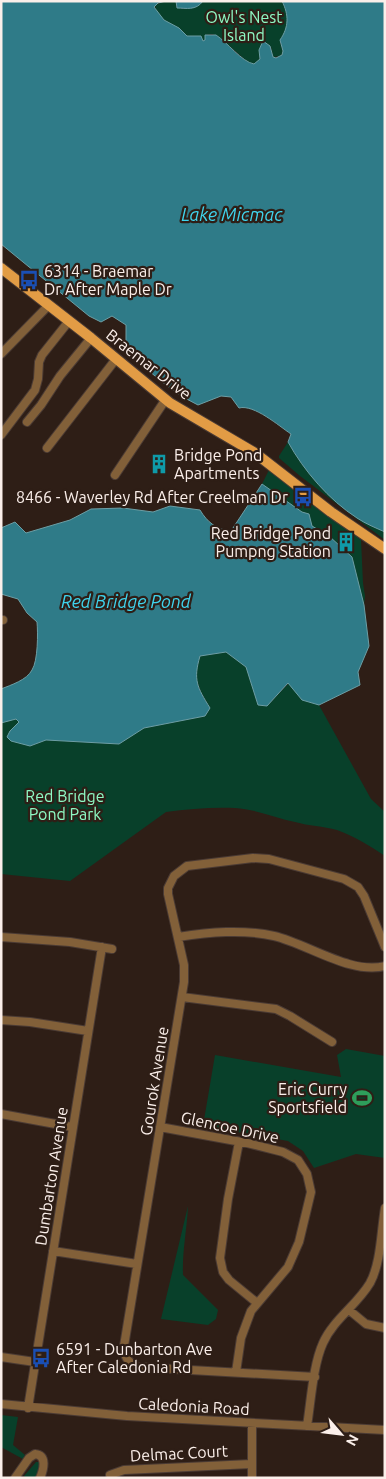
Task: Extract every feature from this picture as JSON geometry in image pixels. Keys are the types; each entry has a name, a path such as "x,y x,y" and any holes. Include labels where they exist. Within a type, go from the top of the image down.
{"main road":[{"name":"Braemar Drive","path":"1,268 91,338 166,400 255,453 331,512 385,549"}],"street":[{"path":"1,354 49,305"},
{"path":"1,435 34,390 42,355 69,321"},
{"path":"27,422 91,338"},
{"path":"47,448 116,359"},
{"path":"115,474 166,400"},
{"name":"Gourok Avenue","path":"315,1377 138,1367 127,1360 124,1351 182,997 184,965 168,894 170,881 177,872 187,866 253,858 280,861 344,879 354,884 364,896 385,947"},
{"path":"178,937 213,932 266,935 293,942 361,968 385,966"},
{"path":"1,937 70,942 112,949"},
{"name":"Dumbarton Avenue","path":"28,1408 102,948"},
{"path":"182,997 276,1009 332,1042"},
{"path":"1,1020 30,1022 88,1031"},
{"path":"1,1114 72,1127"},
{"name":"Glencoe Drive","path":"160,1127 283,1152 298,1160 308,1174 311,1192 295,1254 280,1277 257,1303 248,1318 242,1334 236,1372"},
{"path":"239,1142 219,1255 222,1270 229,1280 257,1303"},
{"path":"307,1426 323,1343 331,1329 349,1310 367,1286 373,1274 385,1209"},
{"path":"53,1251 137,1264"},
{"path":"349,1310 366,1324 385,1328"},
{"path":"1,1357 35,1362"},
{"name":"Caledonia Road","path":"1,1404 128,1416 385,1430"},
{"path":"252,1423 252,1478"},
{"path":"15,1478 29,1458 35,1454 42,1456 44,1459 40,1478"},
{"name":"Delmac Court","path":"110,1475 124,1470 251,1464"}],"green space":[{"name":"Owl's Nest Island","path":"166,1 176,1 176,7 187,9 197,6 203,1 282,1 287,13 288,22 280,42 283,51 281,56 273,57 271,47 266,44 259,50 260,58 258,62 250,64 218,36 212,34 205,35 205,40 203,41 200,36 187,36 163,19 156,10 155,5"},
{"path":"288,442 309,474 327,494 357,518 385,532 385,540 300,476 279,458"},
{"path":"269,470 361,540 364,605 352,557 329,536 312,526 309,514 302,512 262,484"},
{"name":"Red Bridge Pond Park","path":"226,652 246,667 258,705 267,706 289,683 302,700 319,705 371,799 385,812 385,856 362,841 337,830 243,809 209,808 166,812 70,881 1,874 1,723 16,719 19,722 16,725 30,746 46,740 119,744 144,728 205,716 210,708 195,676 200,656"},
{"path":"346,1049 385,1056 385,1158 356,1154 314,1168 303,1151 288,1141 203,1126 215,1055 341,1077 337,1055"},
{"path":"188,1206 183,1275 218,1310 216,1319 208,1325 161,1319"},
{"path":"1,1415 18,1417 13,1445 25,1455 23,1459 1,1447"},
{"path":"36,1462 39,1462 41,1465 37,1478 26,1478 24,1476"}],"water":[{"name":"Lake Micmac","path":"1,1 166,1 158,3 154,7 164,20 179,28 187,36 201,36 203,41 205,40 205,35 216,35 245,60 254,64 260,59 259,50 263,41 270,46 273,57 276,58 282,55 283,51 280,40 287,21 282,1 385,1 385,532 357,518 327,494 294,453 288,442 291,434 259,412 252,409 239,408 231,397 221,396 198,405 187,399 159,380 124,348 126,346 126,325 112,316 101,322 89,316 1,244"},
{"path":"176,1 203,1 194,8 177,8"},
{"name":"Red Bridge Pond","path":"262,484 302,512 309,514 312,526 329,536 352,557 364,605 369,646 358,672 360,685 319,705 302,700 288,683 267,706 258,705 246,667 226,652 200,656 197,671 199,689 210,708 205,716 144,728 119,744 46,740 30,746 11,741 7,737 19,722 16,719 1,723 1,689 14,684 30,674 34,666 36,654 37,622 27,613 18,599 1,594 1,528 15,522 26,533 70,520 91,509 123,508 153,512 170,506 200,510 213,525 231,531"}],"place":[{"name":"6314 - Braemar Dr After Maple Dr","path":"29,280"},
{"name":"Bridge Pond Apartments","path":"159,464"},
{"name":"8466 - Waverley Rd After Creelman Dr","path":"303,497"},
{"name":"Red Bridge Pond Pumpng Station","path":"346,542"},
{"name":"Eric Curry Sportsfield","path":"362,1098"},
{"name":"6591 - Dunbarton Ave After Caledonia Rd","path":"41,1358"}]}
